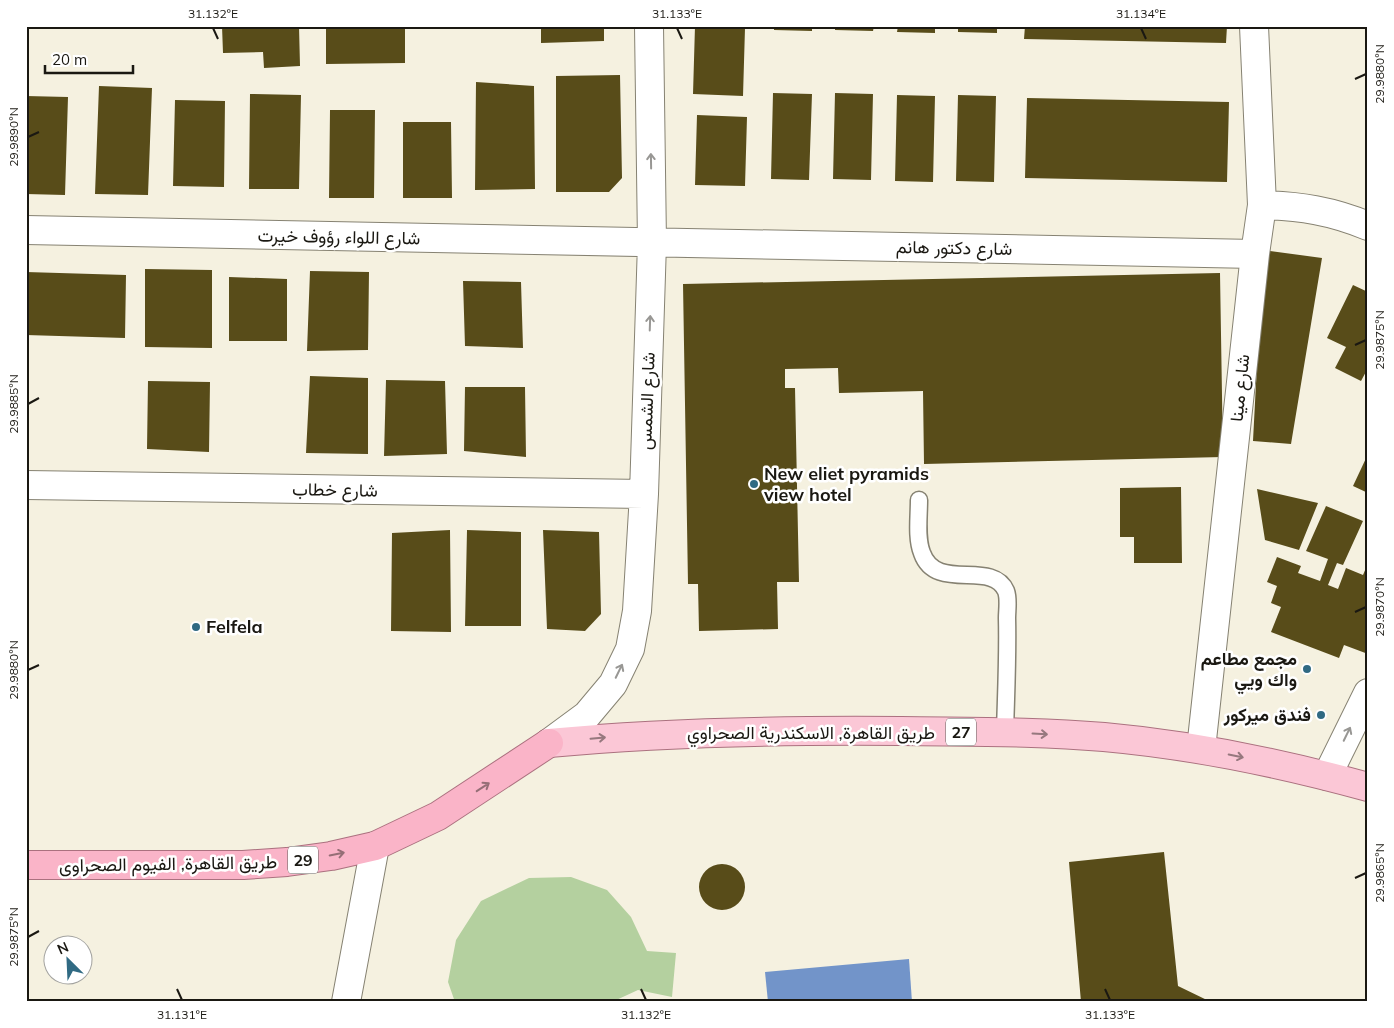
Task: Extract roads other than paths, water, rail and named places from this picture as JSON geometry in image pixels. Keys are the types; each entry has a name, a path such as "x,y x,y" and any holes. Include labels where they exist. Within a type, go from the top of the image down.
{"highway":[{"name":"طريق القاهرة, الفيوم الصحراوى","path":"26,865 243,865 331,856 375,846 438,816 549,743"}],"main road":[{"name":"طريق القاهرة, الاسكندرية الصحراوي","path":"549,743 631,735 818,730 1005,732 1103,737 1201,749 1368,786"}],"street":[{"name":"شارع الشمس","path":"549,743 586,715 613,684 630,649 637,611 644,494 652,243 649,26"},
{"name":"شارع مينا","path":"1201,749 1262,205 1254,26"},
{"path":"1262,205 1320,210 1368,226"},
{"name":"شارع اللواء رؤوف خيرت","path":"26,230 652,243"},
{"name":"شارع دكتور هانم","path":"652,243 1255,254"},
{"name":"شارع خطاب","path":"26,485 644,494"},
{"path":"1327,776 1368,693"},
{"path":"346,1002 375,846"}],"lane":[{"path":"919,500 920,546 922,556 928,563 943,574 993,579 1006,592 1008,625 1005,732"}],"water":[{"path":"909,959 912,1002 768,1002 765,972"}],"place":[{"name":"New eliet pyramids view hotel","path":"754,484"},
{"name":"Felfela","path":"196,627"},
{"name":"مجمع مطاعم واك ويي","path":"1307,669"},
{"name":"فندق ميركور","path":"1321,715"}]}
